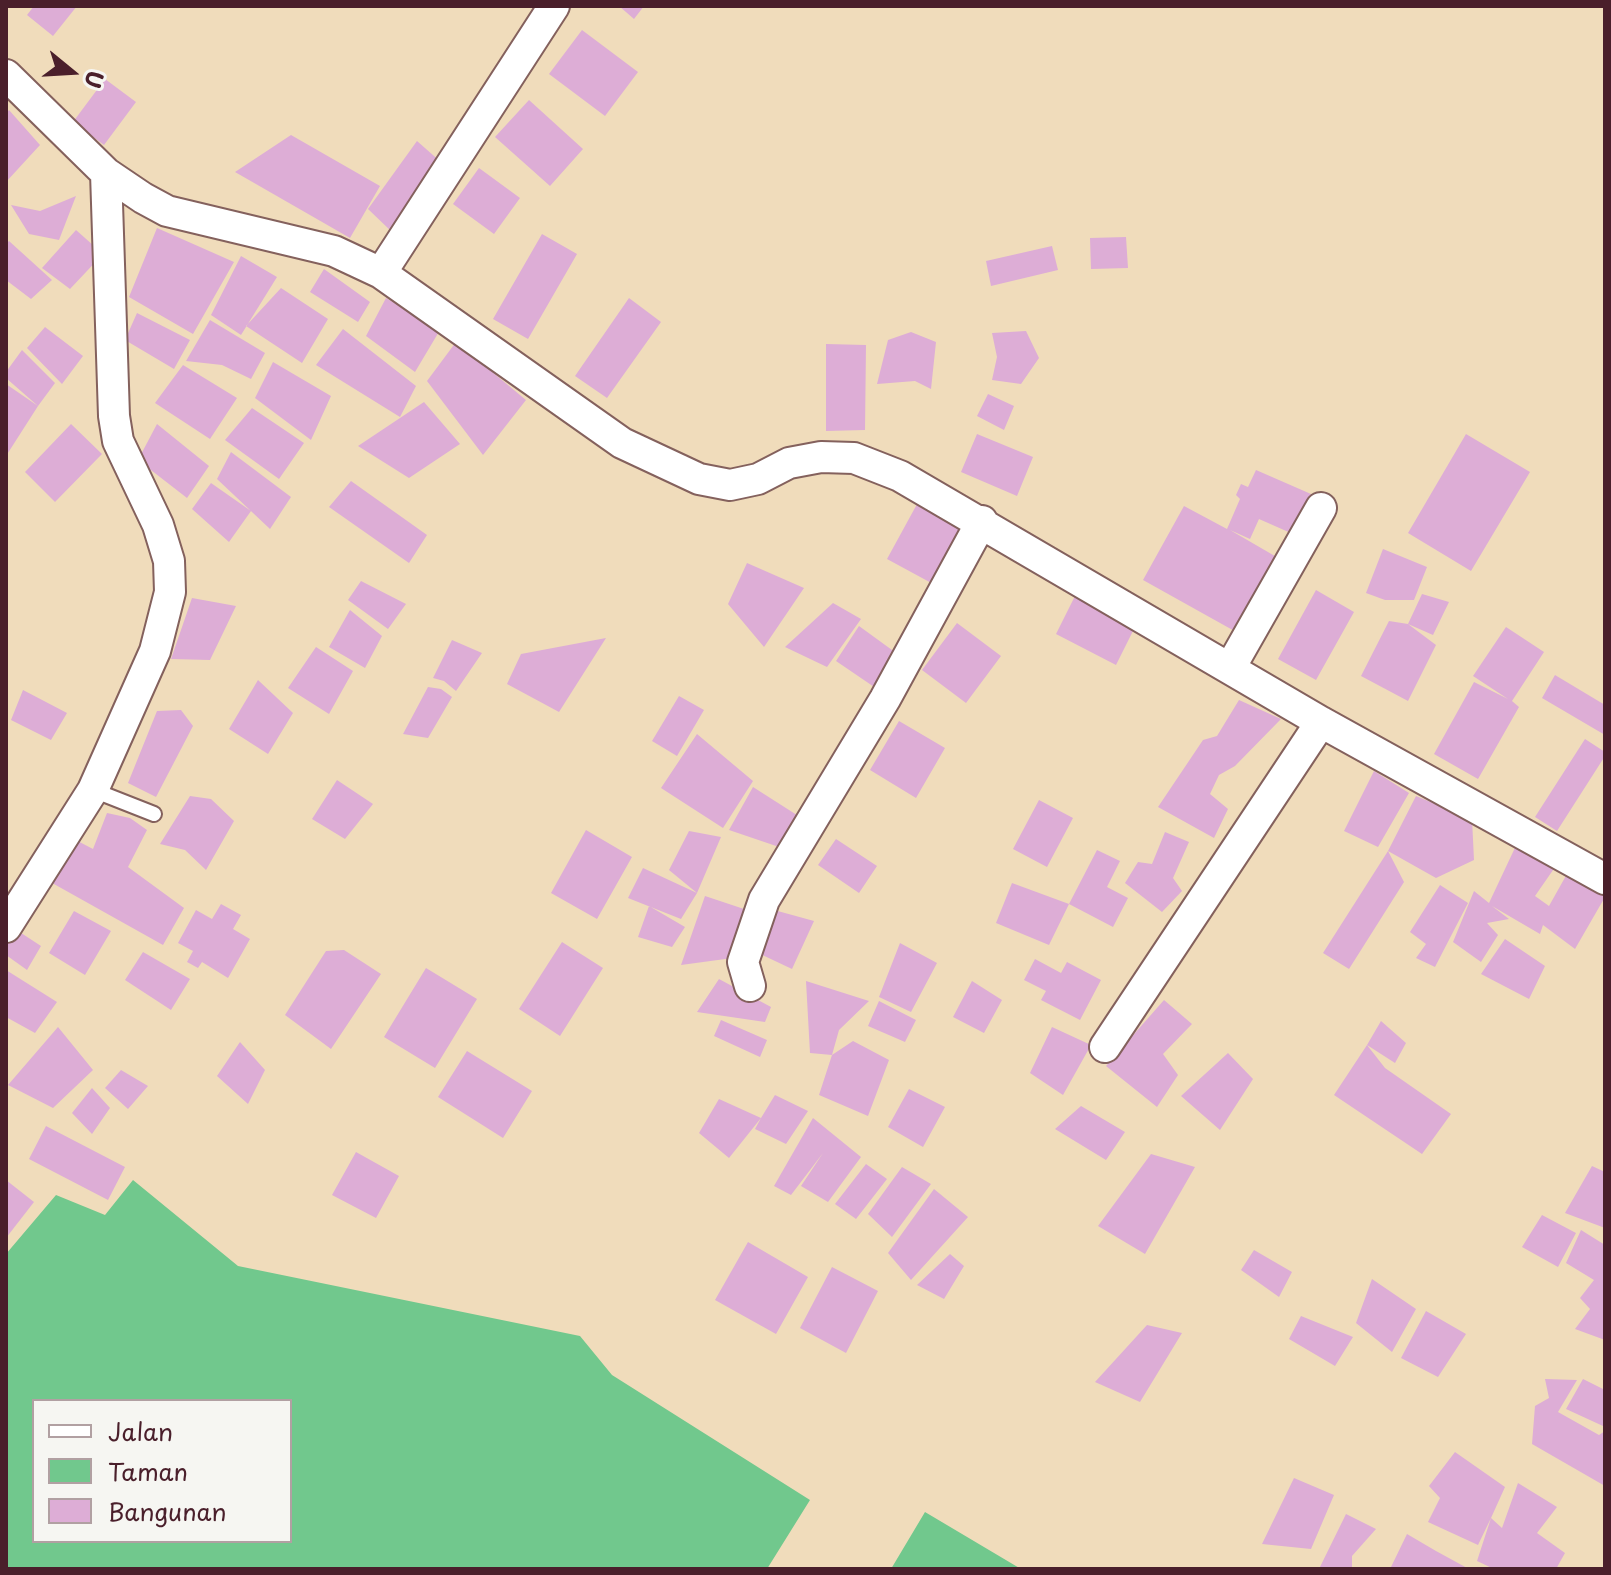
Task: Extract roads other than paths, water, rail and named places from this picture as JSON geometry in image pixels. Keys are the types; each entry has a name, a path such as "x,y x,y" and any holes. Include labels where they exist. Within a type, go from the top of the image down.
{"street":[{"path":"381,273 554,6"},
{"path":"6,75 106,173 167,211 334,251 381,273 622,443 699,479 730,485 758,479 789,463 821,457 854,458 900,476 982,521 1321,722 1605,879"},
{"path":"9,915 93,790 155,651 170,592 169,561 158,525 118,441 114,416 106,173"},
{"path":"1230,668 1321,508"},
{"path":"750,986 743,962 764,900 885,699 982,521"},
{"path":"1105,1047 1321,722"}],"lane":[{"path":"93,790 154,814"}]}
